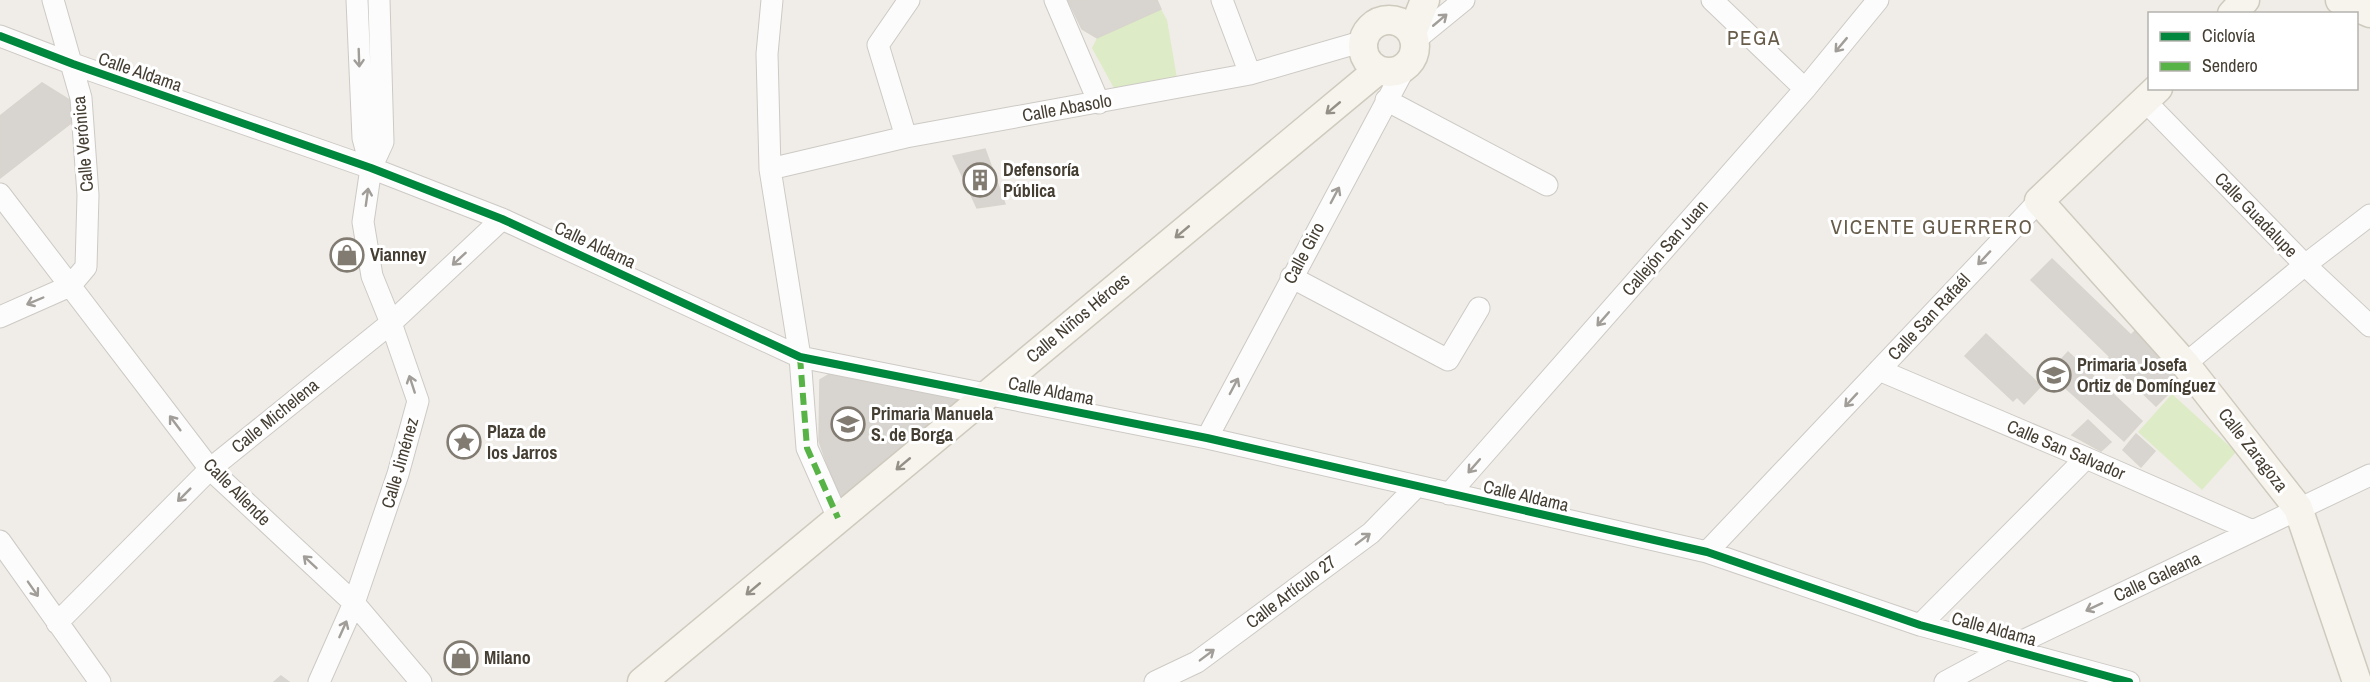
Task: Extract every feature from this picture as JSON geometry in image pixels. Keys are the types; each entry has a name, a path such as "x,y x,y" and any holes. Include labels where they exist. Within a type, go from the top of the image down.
{"street":[{"name":"Calle Verónica","path":"53,0 81,98 88,195 86,267 70,286"},
{"name":"Calle Jiménez","path":"357,0 363,138 371,168"},
{"name":"Calle Jiménez","path":"319,682 354,603 398,474 418,401 392,323 372,276 363,222 371,168 383,142 379,0"},
{"path":"772,0 767,54 770,169 800,357 807,448 838,518"},
{"path":"906,137 878,45 909,0"},
{"path":"1055,0 1100,103"},
{"path":"1222,0 1250,74"},
{"path":"1405,23 1425,0"},
{"path":"1405,23 1414,56 1391,70 1365,57 1364,41 1371,27 1377,23 1405,23 1464,0"},
{"path":"1712,0 1805,89"},
{"name":"Callejón San Juan","path":"1449,494 1805,89 1878,0"},
{"path":"2234,12 2246,0"},
{"path":"2340,0 2370,13"},
{"name":"Calle Aldama","path":"0,36 73,64 371,168 502,219 800,357 1207,438 1707,552 1920,625 2129,682"},
{"name":"Calle Abasolo","path":"770,169 906,137 1250,74 1364,41"},
{"name":"Calle Giro","path":"1207,438 1386,100 1391,70"},
{"name":"Calle Niños Héroes","path":"642,682 986,394 1391,70"},
{"name":"Calle San Rafaél","path":"1707,552 2039,201 2152,95"},
{"name":"Calle Guadalupe","path":"2152,95 2305,265 2370,326"},
{"path":"1386,100 1547,185"},
{"name":"Calle Allende","path":"0,194 210,469 354,603 421,682"},
{"name":"Calle Zaragoza","path":"2039,201 2185,364 2298,508 2357,682"},
{"path":"2185,364 2305,265 2370,215"},
{"name":"Calle Michelena","path":"57,623 210,469 392,323 502,219"},
{"path":"1292,277 1448,360 1479,308"},
{"path":"0,317 70,286"},
{"name":"Calle San Salvador","path":"1879,370 2253,531"},
{"path":"1920,625 2086,458"},
{"name":"Calle Galeana","path":"1945,682 2008,648 2370,475"},
{"name":"Calle Artículo 27","path":"1155,682 1197,662 1371,533 1416,487"},
{"path":"0,541 100,682"}],"green space":[{"path":"1161,9 1167,20 1177,78 1116,92 1092,48 1097,38"},
{"path":"2172,394 2236,452 2202,490 2138,432"}],"building":[{"path":"1068,0 1157,0 1161,9 1097,38 1082,29"},
{"path":"42,83 79,106 79,117 0,178 0,116"},
{"name":"Defensoría Pública","path":"985,149 1005,204 977,208 953,156"},
{"name":"Primaria Josefa Ortiz de Domínguez","path":"2052,259 2131,335 2135,331 2183,379 2156,406 2107,359 2110,357 2031,280"},
{"name":"Primaria Josefa Ortiz de Domínguez","path":"1986,334 2041,386 2024,404 2017,397 2013,401 1965,356"},
{"name":"Primaria Josefa Ortiz de Domínguez","path":"2068,352 2142,421 2124,441 2049,373"},
{"path":"833,372 957,400 959,411 842,508 819,441 820,380"},
{"name":"Primaria Josefa Ortiz de Domínguez","path":"2088,420 2111,442 2101,451 2072,435"},
{"name":"Primaria Josefa Ortiz de Domínguez","path":"2136,434 2155,451 2141,467 2123,450"},
{"path":"281,676 289,682 274,682"}],"marked path":[{"path":"800,357 807,448 838,518"}],"cycle path":[{"path":"0,36 73,64 371,168 502,219 800,357 1207,438 1707,552 1920,625 2129,682"}],"place":[{"name":"Defensoría Pública","path":"980,180"},
{"name":"Vianney","path":"347,255"},
{"name":"Primaria Josefa Ortiz de Domínguez","path":"2054,375"},
{"name":"Primaria Manuela S. de Borga","path":"848,424"},
{"name":"Plaza de los Jarros","path":"464,442"},
{"name":"Milano","path":"461,658"}],"district":[{"name":"PEGA","path":"1754,38"},
{"name":"VICENTE GUERRERO","path":"1932,227"}]}
